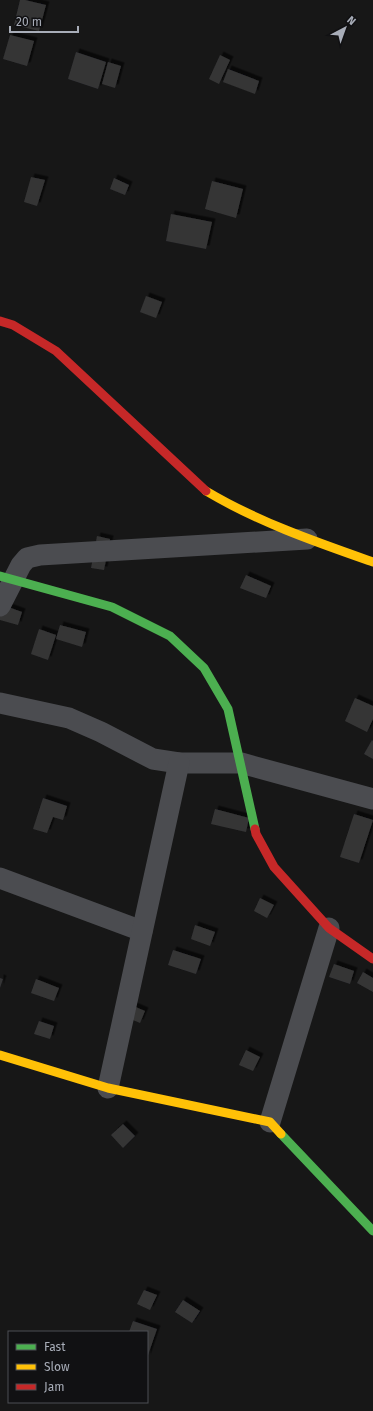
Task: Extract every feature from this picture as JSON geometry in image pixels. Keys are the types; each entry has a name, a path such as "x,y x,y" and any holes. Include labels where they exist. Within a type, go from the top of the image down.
{"street":[{"path":"0,321 13,325 56,351 206,491 243,512 307,539 373,562"},
{"path":"0,606 7,577 27,558 40,555 307,539"},
{"path":"7,577 112,607 170,636 204,668 228,709 256,834 274,867 329,928 373,959"},
{"path":"0,703 69,718 101,732 153,759 179,763 241,763 373,799"},
{"path":"108,1088 179,763"},
{"path":"0,878 142,931"},
{"path":"270,1122 329,928"},
{"path":"0,1055 108,1088 270,1122 373,1231"}],"building":[{"path":"20,0 46,5 39,31 14,25"},
{"path":"10,35 34,41 27,66 3,59"},
{"path":"76,52 106,62 98,89 68,79"},
{"path":"220,55 230,60 219,84 209,79"},
{"path":"108,62 121,66 115,88 102,84"},
{"path":"228,69 259,81 255,94 223,82"},
{"path":"31,177 45,180 37,206 24,202"},
{"path":"114,178 129,185 125,195 110,189"},
{"path":"212,181 243,189 236,218 205,209"},
{"path":"171,214 212,222 206,249 166,241"},
{"path":"146,296 162,302 156,318 140,312"},
{"path":"97,536 110,539 104,570 91,568"},
{"path":"246,575 271,586 266,598 240,588"},
{"path":"0,604 22,612 18,625 0,620"},
{"path":"60,625 86,632 82,647 56,639"},
{"path":"39,629 56,635 48,660 31,654"},
{"path":"355,698 373,706 373,719 367,732 345,721"},
{"path":"372,740 373,741 373,759 364,754"},
{"path":"43,798 67,806 63,820 53,817 47,833 33,829"},
{"path":"215,809 249,818 246,832 211,824"},
{"path":"354,814 373,820 359,863 340,857"},
{"path":"260,898 274,905 267,918 254,911"},
{"path":"195,925 215,932 210,946 191,939"},
{"path":"173,950 201,959 196,974 168,965"},
{"path":"334,964 354,971 350,984 329,977"},
{"path":"363,972 373,978 373,992 357,983"},
{"path":"0,978 3,979 0,988"},
{"path":"36,979 59,988 54,1001 31,993"},
{"path":"131,1005 145,1011 140,1023 126,1017"},
{"path":"39,1021 54,1026 50,1039 34,1034"},
{"path":"246,1050 260,1057 253,1071 239,1065"},
{"path":"123,1124 135,1136 123,1148 111,1135"},
{"path":"144,1290 157,1295 150,1310 137,1304"},
{"path":"183,1300 200,1311 192,1323 175,1312"},
{"path":"133,1321 157,1329 148,1355 148,1331 129,1331"}],"traffic: fast":[{"path":"0,576 112,607 170,636 204,668 228,709 255,829"},
{"path":"281,1134 373,1231"}],"traffic: slow":[{"path":"206,491 267,522 373,562"},
{"path":"0,1055 108,1088 270,1122 281,1134"}],"traffic: jam":[{"path":"0,321 13,325 56,351 206,491"},
{"path":"255,829 256,834 274,867 329,928 373,959"}]}
